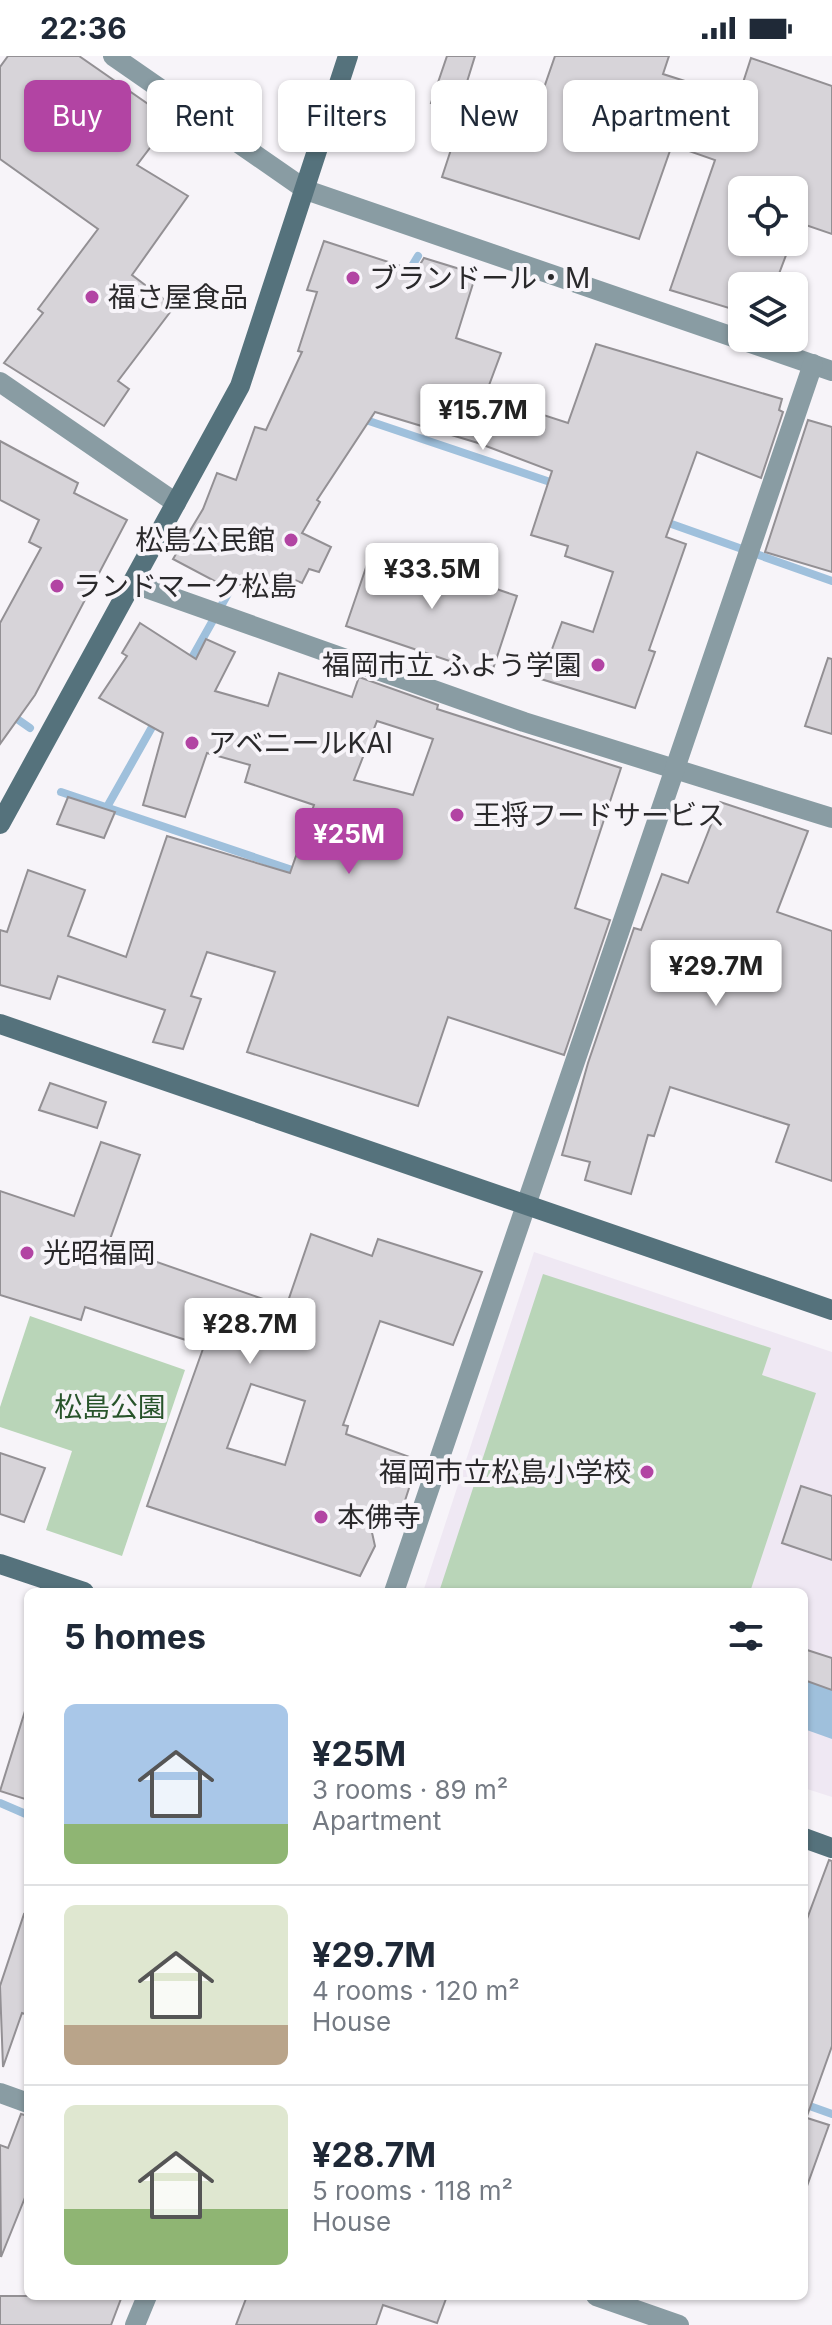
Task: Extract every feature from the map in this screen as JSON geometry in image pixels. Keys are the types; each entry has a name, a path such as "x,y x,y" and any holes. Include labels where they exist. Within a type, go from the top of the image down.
{"street":[{"path":"113,56 306,190 823,368 674,769 395,1588"},
{"path":"0,824 240,386 348,56"},
{"path":"0,382 176,503"},
{"path":"132,583 524,722 832,818"},
{"path":"0,1024 832,1310"},
{"path":"0,1564 72,1588"},
{"path":"808,1839 832,1848"},
{"path":"0,2093 24,2102"},
{"path":"135,2325 145,2300"},
{"path":"606,2300 666,2323"}],"shaded area":[{"name":"福岡市立松島小学校","path":"534,1252 832,1352 832,1797 808,1789 808,1588 424,1588"}],"green space":[{"name":"福岡市立松島小学校","path":"543,1274 771,1348 762,1375 816,1393 751,1588 440,1588"},
{"name":"松島公園","path":"30,1316 185,1370 122,1556 46,1530 72,1451 0,1427 0,1407"}],"water":[{"path":"808,1681 832,1690 832,1739 808,1730"}],"building":[{"path":"8,56 79,56 114,80 24,80 24,152 131,152 131,92 147,103 147,152 137,165 188,196 132,275 174,307 118,381 129,389 104,426 4,363 43,313 38,309 98,229 0,159 0,67"},
{"path":"447,56 475,56 468,80 439,80"},
{"path":"555,56 669,56 663,74 682,80 563,80 563,152 670,152 639,239 442,177 450,152 547,152 547,80"},
{"path":"751,58 832,86 832,234 808,226 808,176 728,176 728,256 786,256 780,272 728,272 728,308 670,290 715,160 692,152 758,152 758,80 744,80"},
{"path":"324,241 416,271 424,258 476,274 456,338 501,353 485,396 568,423 596,344 782,399 779,410 783,412 761,478 697,452 666,537 686,544 649,650 655,652 635,708 541,679 562,622 593,632 613,572 565,556 568,546 531,535 552,471 478,443 375,412 317,500 320,502 302,533 331,547 319,572 309,569 302,583 288,577 279,598 223,579 220,584 173,559 203,509 217,473 236,480 255,427 266,430 302,352 298,351 317,292 307,290"},
{"path":"808,420 832,427 832,572 765,552"},
{"name":"ランドマーク松島","path":"0,441 78,483 74,493 127,520 35,695 0,744 0,623 41,548 29,542 39,520 0,500"},
{"path":"373,547 517,596 491,675 346,626"},
{"path":"140,623 196,659 206,639 235,652 215,691 268,706 279,673 352,697 359,677 438,705 437,709 621,768 575,908 610,920 564,1055 448,1017 418,1106 247,1052 275,972 207,952 191,996 201,999 183,1049 153,1042 165,1010 58,976 50,999 0,985 0,930 7,932 28,870 85,890 68,936 126,957 167,836 290,873 314,805 245,782 250,765 207,753 185,817 143,805 163,733 99,698 127,656 122,653","holes":["377,721 433,739 413,795 354,780"]},
{"path":"828,658 832,659 832,734 805,726"},
{"path":"68,797 115,812 104,838 57,824"},
{"path":"720,802 808,831 777,912 832,931 832,1181 776,1162 789,1125 670,1087 654,1136 648,1135 631,1194 585,1180 590,1162 562,1155 588,1063 634,928 641,930 662,874 688,883"},
{"path":"50,1083 106,1102 97,1128 39,1110"},
{"path":"101,1142 140,1155 108,1245 286,1307 311,1234 372,1256 378,1239 482,1272 453,1345 380,1321 343,1425 348,1426 346,1434 418,1460 402,1510 380,1502 371,1528 375,1546 360,1576 147,1506 204,1346 85,1307 81,1320 0,1295 0,1191 74,1216","holes":["251,1384 305,1401 285,1465 227,1448"]},
{"path":"0,1453 45,1468 24,1522 0,1514"},
{"path":"801,1486 832,1496 832,1560 782,1543"},
{"path":"808,1650 832,1658 832,1690 808,1681"},
{"path":"24,1714 24,1799 0,1791"},
{"path":"829,1860 832,1861 832,2046 808,2113 808,1916"},
{"path":"24,1914 24,2014 3,2067 0,1986"},
{"path":"21,2114 24,2115 24,2200 1,2257 0,2145 8,2148"},
{"path":"808,2118 829,2125 808,2183"},
{"path":"0,2296 24,2296 24,2300 120,2300 111,2325 0,2325"},
{"path":"245,2300 446,2300 437,2323 383,2305 376,2325 236,2325"}],"waterway":[{"path":"406,276 418,256"},
{"path":"360,418 556,484"},
{"path":"663,521 832,581"},
{"path":"189,663 239,574"},
{"path":"0,707 30,728"},
{"path":"107,807 156,720"},
{"path":"61,792 301,873"},
{"path":"0,1803 24,1813"},
{"path":"808,2105 832,2114"}],"place":[{"name":"ブランドール・M","path":"353,278"},
{"name":"福さ屋食品","path":"92,297"},
{"name":"松島公民館","path":"291,540"},
{"name":"ランドマーク松島","path":"57,586"},
{"name":"福岡市立 ふよう学園","path":"598,665"},
{"name":"アベニールKAI","path":"192,743"},
{"name":"王将フードサービス","path":"457,815"},
{"name":"光昭福岡","path":"27,1253"},
{"name":"福岡市立松島小学校","path":"647,1472"},
{"name":"本佛寺","path":"321,1517"}]}
